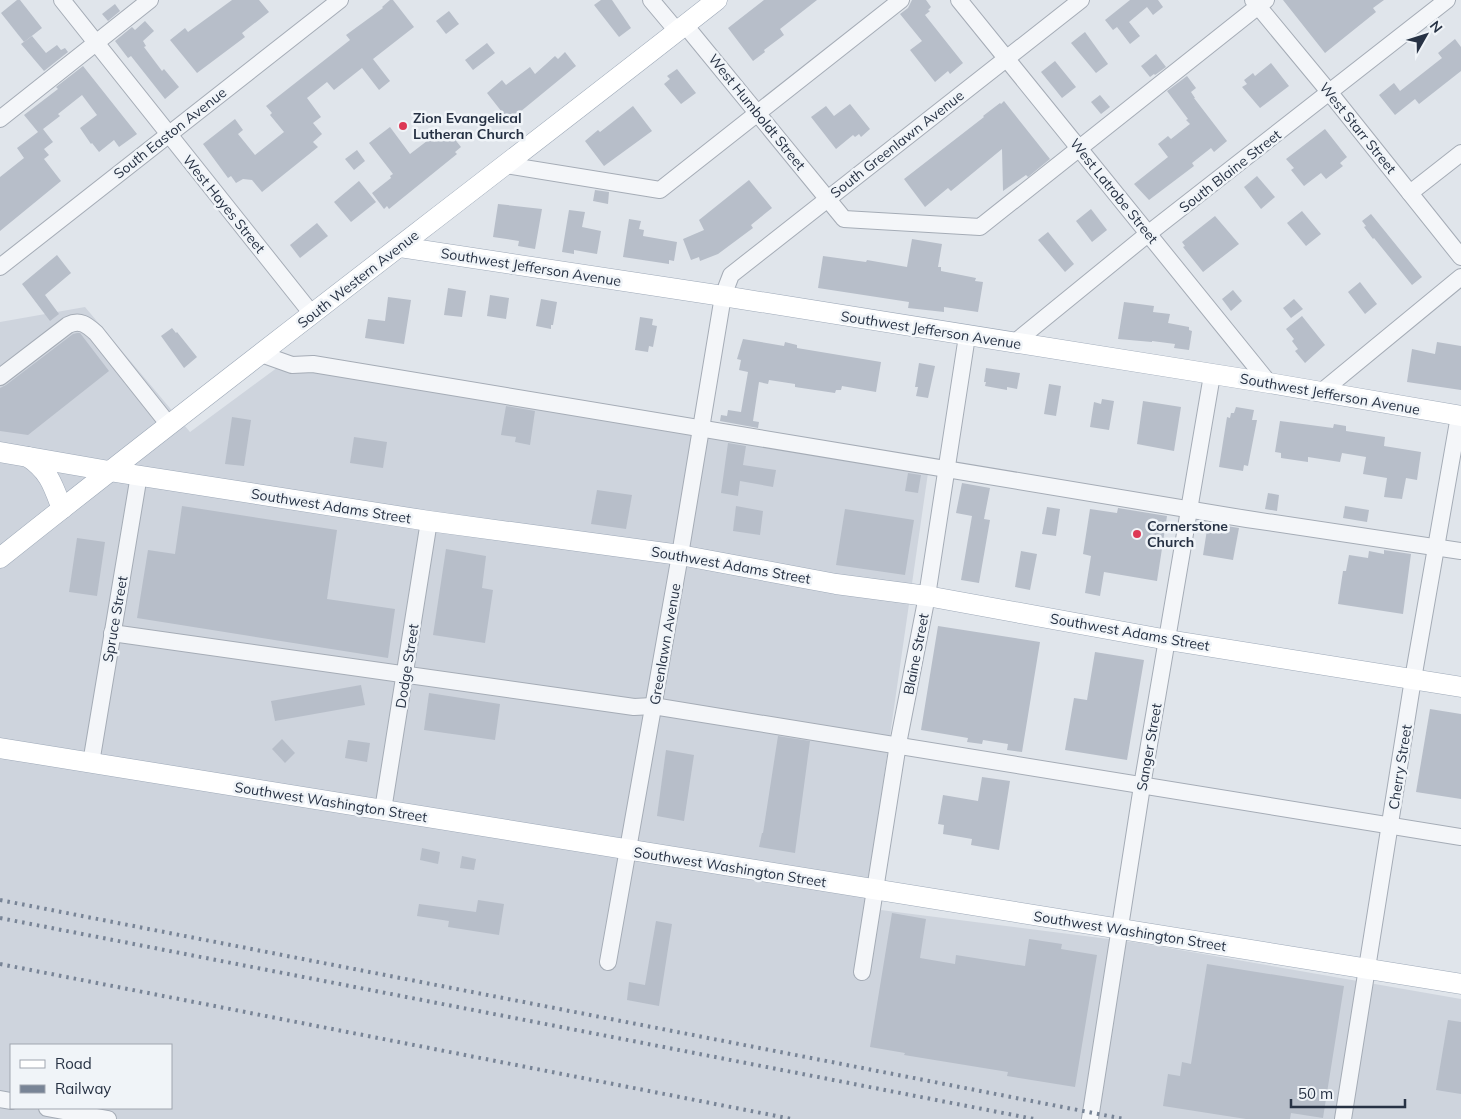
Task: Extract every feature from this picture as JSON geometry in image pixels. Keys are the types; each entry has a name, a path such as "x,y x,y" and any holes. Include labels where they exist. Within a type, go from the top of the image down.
{"main road":[{"name":"South Western Avenue","path":"0,558 109,471 400,248 717,0"},
{"name":"Southwest Jefferson Avenue","path":"400,248 723,296 1268,383 1460,416"},
{"name":"Southwest Adams Street","path":"0,452 429,521 680,555 836,584 927,596 1168,640 1461,686"},
{"path":"28,457 46,471 62,509"},
{"name":"Southwest Washington Street","path":"0,748 1461,984"}],"street":[{"name":"West Hayes Street","path":"62,0 312,314"},
{"path":"0,119 150,0"},
{"name":"South Easton Avenue","path":"0,267 340,0"},
{"name":"West Humboldt Street","path":"651,0 681,28 758,113 844,219 980,227 1259,2"},
{"path":"506,165 660,190 901,0"},
{"name":"West Latrobe Street","path":"959,0 1268,383"},
{"name":"South Greenlawn Avenue","path":"723,296 731,275 1081,0"},
{"name":"South Blaine Street","path":"1014,343 1148,233 1447,0"},
{"name":"West Starr Street","path":"1259,2 1461,258"},
{"path":"1410,193 1461,153"},
{"path":"1320,393 1461,277"},
{"name":"Greenlawn Avenue","path":"608,962 702,428 723,296"},
{"path":"0,377 68,325 74,322 81,322 96,333 169,425"},
{"name":"Blaine Street","path":"862,972 898,744 927,596 967,336"},
{"path":"261,354 292,366 313,364 947,470 1190,508 1247,519 1461,551"},
{"name":"Sanger Street","path":"1090,1119 1142,786 1212,375"},
{"name":"Cherry Street","path":"1343,1119 1413,679 1460,416"},
{"name":"Spruce Street","path":"91,763 139,475"},
{"name":"Dodge Street","path":"383,810 429,521"},
{"path":"112,633 406,673 634,707 653,706 898,744 1142,786 1461,837"},
{"path":"53,1109 108,1119"}],"shaded area":[{"path":"85,307 190,432 293,356 929,466 865,908 1140,943 1461,999 1461,1119 0,1119 0,322"}],"building":[{"path":"17,0 20,0 42,28 24,42 1,13"},
{"path":"232,0 259,0 269,12 242,33 245,37 197,73 170,40 185,28 188,32"},
{"path":"390,0 393,0 414,27 373,59 390,81 379,90 362,68 334,90 327,82 307,98 321,117 313,123 322,134 313,142 318,147 262,192 252,180 243,179 236,183 231,176 228,178 203,144 235,119 243,130 238,134 255,155 284,132 270,115 272,113 266,106 350,40 346,35 383,8"},
{"path":"601,0 612,0 631,28 619,37 594,5"},
{"path":"764,0 817,0 780,29 784,35 753,61 728,28"},
{"path":"912,0 926,0 931,7 928,10 930,11 925,15 963,63 950,74 948,71 935,82 910,50 922,41 900,14 908,8"},
{"path":"1130,0 1158,0 1163,7 1153,15 1147,7 1129,22 1140,36 1130,44 1117,27 1113,30 1105,20"},
{"path":"1283,0 1384,0 1373,8 1376,12 1325,53"},
{"path":"115,4 120,11 108,21 102,14"},
{"path":"449,11 459,24 446,34 436,21"},
{"path":"145,21 154,31 143,41 146,46 144,47 162,71 164,69 179,87 165,99 131,56 128,58 115,41 132,27 135,30"},
{"path":"1085,32 1108,64 1096,73 1071,43"},
{"path":"32,36 46,53 57,45 61,50 65,48 68,52 44,71 21,44"},
{"path":"1455,39 1461,47 1461,71 1419,104 1415,99 1395,115 1379,95 1394,83 1400,91 1442,58 1438,53"},
{"path":"487,43 495,53 473,70 465,60"},
{"path":"565,52 576,66 509,121 487,93 502,80 506,85 530,67 535,74 555,56 558,59"},
{"path":"1156,54 1166,67 1150,77 1141,66"},
{"path":"1055,61 1076,87 1062,98 1041,72"},
{"path":"1271,63 1289,86 1260,108 1242,87 1247,84 1244,80 1253,73 1255,76"},
{"path":"83,66 137,134 119,147 114,140 99,152 80,128 97,115 82,95 43,129 53,142 44,149 49,155 44,159 61,181 0,231 0,177 24,158 17,148 38,132 24,115 58,89 56,87"},
{"path":"677,69 696,93 681,104 664,84 670,79 667,76"},
{"path":"1187,76 1196,88 1191,92 1194,98 1227,141 1214,152 1211,148 1192,163 1194,166 1149,200 1134,184 1168,157 1158,144 1168,136 1171,139 1190,124 1167,91"},
{"path":"1100,95 1110,107 1101,114 1091,102"},
{"path":"1004,101 1050,159 1028,177 1026,175 1003,191 1002,149 951,191 948,188 925,207 904,179"},
{"path":"850,104 870,129 861,137 859,134 855,137 853,135 836,149 811,117 826,106 834,116"},
{"path":"633,106 652,131 604,166 585,141 598,130 600,132"},
{"path":"390,127 410,154 440,131 443,136 449,132 461,147 455,152 457,154 389,209 387,206 384,209 372,193 391,178 390,176 393,174 369,143"},
{"path":"1325,129 1347,157 1340,163 1343,166 1326,179 1321,173 1304,186 1291,170 1294,168 1286,159"},
{"path":"357,150 365,161 354,170 345,159"},
{"path":"1257,176 1275,197 1261,209 1244,187"},
{"path":"749,180 772,208 751,225 753,228 718,254 700,261 699,257 691,260 683,239 704,230 699,220"},
{"path":"359,181 376,202 351,222 334,202"},
{"path":"595,190 609,192 608,204 593,201"},
{"path":"498,204 542,209 535,249 518,246 519,241 493,237"},
{"path":"1091,209 1107,230 1092,242 1076,221"},
{"path":"569,210 585,212 582,227 601,231 597,254 574,250 574,254 562,252"},
{"path":"1302,211 1321,234 1306,246 1287,223"},
{"path":"1371,214 1422,277 1412,285 1364,227 1366,226 1362,221"},
{"path":"1215,216 1239,244 1203,272 1183,247 1185,246 1182,242"},
{"path":"629,219 641,221 639,229 644,230 643,236 677,242 674,261 669,260 669,264 623,257"},
{"path":"317,223 328,236 300,258 290,245"},
{"path":"1048,232 1074,264 1065,272 1038,240"},
{"path":"912,239 942,244 938,267 941,267 941,271 976,278 975,281 983,282 978,312 944,307 944,312 908,308 909,302 818,288 823,256 866,262 867,260 907,267"},
{"path":"57,255 71,273 45,295 59,314 50,321 22,284"},
{"path":"1360,282 1377,304 1365,314 1348,292"},
{"path":"448,288 466,291 462,317 444,315"},
{"path":"1233,290 1242,301 1231,311 1222,299"},
{"path":"490,295 509,298 506,319 487,316"},
{"path":"388,297 411,300 404,344 365,338 368,319 385,321"},
{"path":"541,299 557,302 551,329 536,326"},
{"path":"1294,299 1303,309 1291,318 1283,308"},
{"path":"1124,302 1154,306 1153,312 1170,314 1168,323 1189,327 1189,330 1192,331 1189,350 1174,348 1175,344 1118,339"},
{"path":"1302,316 1325,345 1305,363 1295,351 1298,349 1292,341 1294,339 1286,329"},
{"path":"640,317 653,319 652,325 657,326 653,347 649,346 648,352 635,350"},
{"path":"172,328 197,357 184,368 161,336"},
{"path":"80,333 109,371 28,435 0,431 0,388 73,334"},
{"path":"743,339 784,346 785,342 797,345 797,348 881,362 876,392 842,386 841,390 836,390 835,393 795,387 795,384 769,380 768,384 759,382 753,421 759,422 758,428 720,421 721,415 727,416 728,410 741,412 748,372 739,370 741,360 737,359"},
{"path":"1437,342 1461,346 1461,390 1407,382 1412,349 1435,354"},
{"path":"919,363 935,366 928,398 916,396 918,387 915,387"},
{"path":"986,368 1020,373 1017,389 1007,387 1007,390 985,386"},
{"path":"1049,384 1061,386 1056,416 1044,414"},
{"path":"1102,399 1114,401 1109,430 1090,427 1094,402 1101,404"},
{"path":"1143,401 1181,407 1174,451 1137,444"},
{"path":"506,406 535,411 530,445 515,442 516,437 501,435"},
{"path":"1236,407 1254,410 1252,420 1257,420 1248,466 1244,465 1243,471 1219,467 1227,417 1230,418 1231,413 1234,413"},
{"path":"232,417 251,420 244,466 225,464"},
{"path":"1280,421 1333,428 1334,424 1346,426 1346,431 1385,437 1384,446 1421,452 1417,480 1406,478 1402,499 1384,497 1387,478 1363,474 1366,457 1342,453 1340,462 1308,457 1308,462 1281,458 1281,453 1275,452"},
{"path":"354,437 387,442 383,468 350,463"},
{"path":"728,443 746,446 743,465 776,470 773,487 740,481 738,496 721,493"},
{"path":"908,473 921,475 918,493 905,491"},
{"path":"962,483 990,488 984,519 990,520 979,583 961,580 972,516 956,513"},
{"path":"597,490 632,495 626,529 591,524"},
{"path":"1268,493 1279,495 1277,511 1265,509"},
{"path":"182,506 337,530 327,599 395,609 388,658 137,618 148,550 175,554"},
{"path":"736,506 763,511 760,535 733,531"},
{"path":"1345,506 1369,510 1367,522 1343,518"},
{"path":"1047,507 1060,509 1056,536 1042,534"},
{"path":"1118,508 1167,516 1157,581 1104,572 1100,596 1085,593 1091,556 1083,554 1090,509 1117,513"},
{"path":"845,509 914,520 905,575 836,565"},
{"path":"1208,523 1239,528 1233,560 1203,555"},
{"path":"77,538 105,542 97,596 69,592"},
{"path":"446,549 486,556 482,588 493,590 485,643 433,635"},
{"path":"1384,550 1411,554 1403,614 1338,604 1343,571 1346,571 1349,555 1368,558 1369,551 1384,554"},
{"path":"1021,551 1037,554 1030,590 1015,587"},
{"path":"938,626 1040,642 1022,752 1007,750 1008,744 983,740 982,744 967,742 968,738 921,730"},
{"path":"1095,652 1144,660 1127,760 1065,750 1074,698 1087,700"},
{"path":"361,685 365,705 275,721 271,701"},
{"path":"429,693 500,704 495,740 424,730"},
{"path":"1430,709 1461,714 1461,799 1416,792"},
{"path":"778,736 810,741 795,853 759,847 763,833"},
{"path":"282,739 295,753 285,763 272,749"},
{"path":"348,740 370,743 367,762 345,758"},
{"path":"666,750 694,755 684,821 657,816"},
{"path":"982,777 1010,781 999,850 971,845 972,839 943,834 944,825 938,824 943,795 978,801"},
{"path":"422,848 440,852 438,864 420,860"},
{"path":"462,856 476,859 474,870 460,868"},
{"path":"478,900 504,904 499,935 448,927 449,921 417,916 419,904 476,912"},
{"path":"892,913 926,919 920,958 955,964 956,955 1025,966 1029,939 1062,944 1061,949 1097,955 1075,1087 1007,1076 1008,1072 904,1055 905,1053 870,1047"},
{"path":"656,921 672,924 659,1006 627,1000 629,982 645,985"},
{"path":"1207,964 1344,986 1323,1118 1291,1113 1290,1119 1246,1119 1163,1106 1168,1074 1180,1076 1182,1062 1191,1064"},
{"path":"1448,1020 1461,1022 1461,1094 1436,1090"}],"railway":[{"path":"0,900 1124,1119"},
{"path":"0,918 1034,1119"},
{"path":"0,964 792,1119"}],"place":[{"name":"Zion Evangelical Lutheran Church","path":"403,126"},
{"name":"Cornerstone Church","path":"1137,534"}]}
